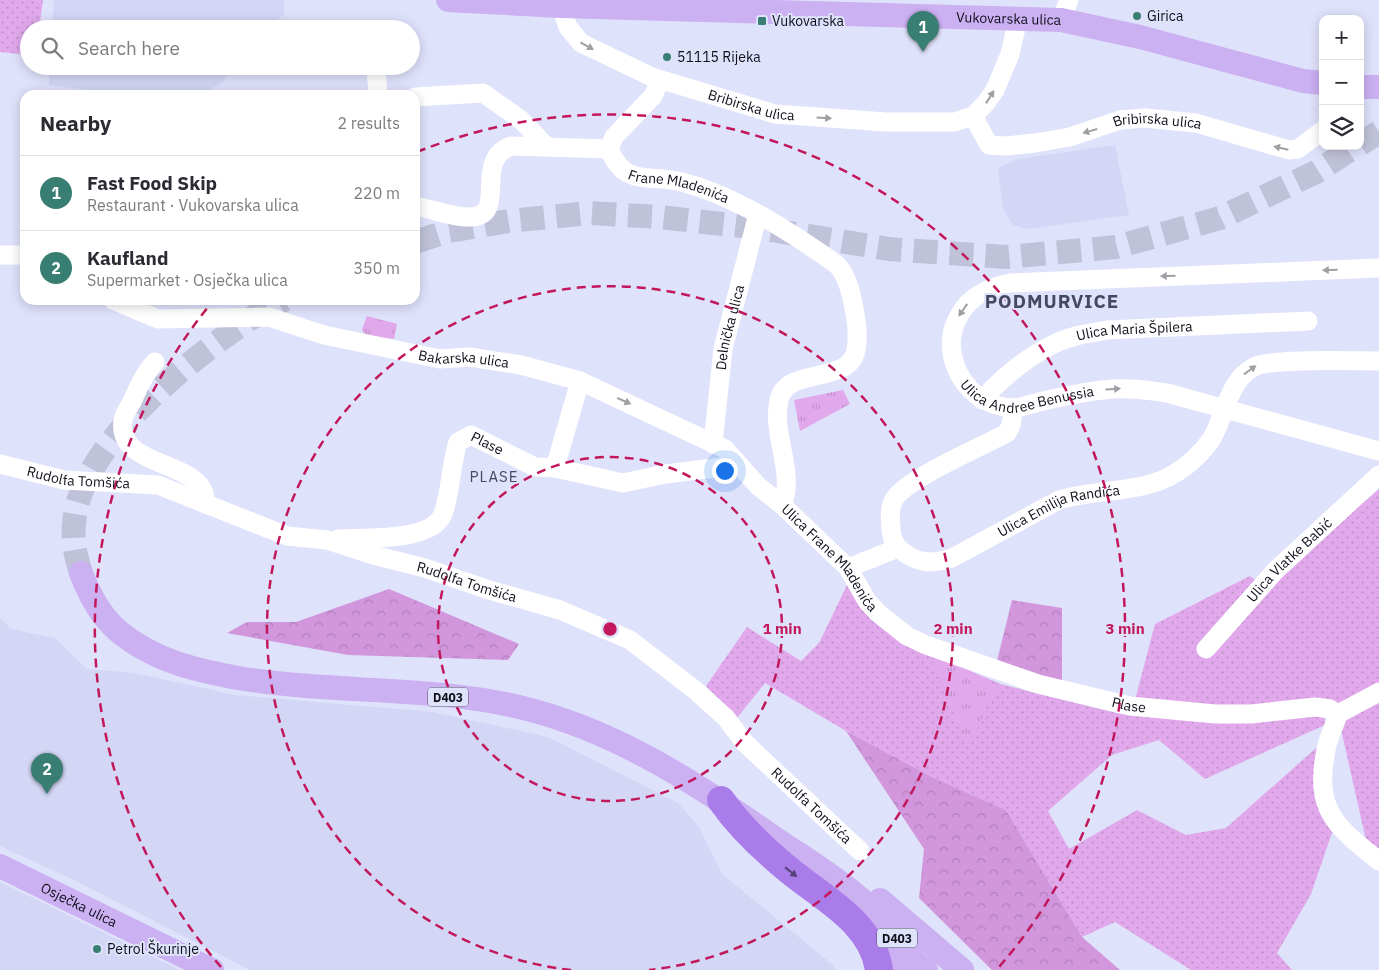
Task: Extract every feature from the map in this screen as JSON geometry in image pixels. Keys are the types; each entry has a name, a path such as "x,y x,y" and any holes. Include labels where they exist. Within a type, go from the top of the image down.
{"highway":[{"path":"721,800 752,838 785,868 855,922 871,944 879,970"}],"main road":[{"name":"Vukovarska ulica","path":"448,0 561,6 625,4 1018,19 1065,10 1140,37 1303,81 1319,83"},
{"path":"1364,87 1379,87"},
{"name":"D403","path":"81,573 94,602 116,629 146,650 179,665 269,683 428,694 481,700 530,710 574,723 635,750 721,800 837,882 887,924 912,960 926,970"},
{"name":"Osječka ulica","path":"0,866 212,970"},
{"path":"837,882 874,896 962,970"},
{"name":"D403","path":"867,907 896,970"}],"street":[{"name":"Bribirska ulica","path":"561,6 568,27 581,43 635,70 660,80 775,114 934,123 955,122 972,116 989,145 1005,146 1070,137 1128,118 1165,118 1196,123 1289,150 1298,149 1319,133"},
{"path":"972,116 985,104 995,90 1010,54 1018,19"},
{"path":"377,75 378,90"},
{"path":"420,207 454,216 471,218 486,211 491,201 492,166 498,154 511,146 609,149 614,137 653,96 660,80"},
{"path":"420,96 482,93 521,120 546,146"},
{"name":"Frane Mladenića","path":"609,149 617,166 629,175 638,178 681,181 740,204 758,214"},
{"name":"Delnička ulica","path":"713,444 723,349 758,214"},
{"name":"Ulica Frane Mladenića","path":"758,214 839,267 847,283 856,323 857,349 853,360 825,375 797,381 787,386 779,399 777,427 787,486 782,505 848,568 867,601 878,613 907,636 926,645"},
{"path":"0,255 20,255"},
{"name":"Ulica Andree Benussia","path":"1379,268 1078,278 997,285 978,294 964,307 955,322 951,348 959,375 966,387 982,400 994,405 1014,408 1068,396 1132,388 1167,393 1379,451"},
{"name":"Bakarska ulica","path":"125,305 158,319 269,317 324,335 440,359 470,357 520,365 580,381 725,449 758,486 782,505"},
{"name":"Ulica Maria Špilera","path":"982,400 999,382 1029,361 1054,344 1075,336 1107,330 1308,321"},
{"name":"Ulica Emilija Randića","path":"898,548 919,561 928,563 938,562 952,558 1059,500 1077,494 1149,484 1172,475 1203,450 1212,437 1236,386 1246,372 1255,366 1277,362 1379,360"},
{"path":"155,362 147,370 123,420 125,434 134,448 153,461 190,476 200,484 206,496 205,504"},
{"path":"555,468 580,381"},
{"path":"848,568 898,548 891,532 891,506 895,498 910,484 1007,432 1011,425 1014,408"},
{"name":"Plase","path":"327,540 408,535 428,530 435,525 444,512 458,442 471,435 535,466 555,468 623,483 665,474 739,465"},
{"name":"Rudolfa Tomšića","path":"0,464 64,480 158,485 228,511 287,536 327,540 560,610 630,640 726,718 745,743 860,851"},
{"name":"Ulica Vlatke Babić","path":"1206,649 1275,571 1379,475"},
{"name":"Plase","path":"926,645 1038,684 1130,706 1216,714 1251,714 1315,707 1330,709 1338,714"},
{"path":"1379,692 1338,714 1326,750 1323,780 1324,799 1334,820 1349,837 1379,861"}],"shaded area":[{"path":"54,0 284,0 284,15 276,20 53,20"},
{"path":"50,75 227,75 223,82 209,90 87,90 49,85"},
{"path":"1115,145 1129,215 1028,229 1013,225 1003,209 998,168 1018,159"},
{"path":"0,618 11,629 55,638 87,669 134,673 235,695 433,712 548,737 678,803 699,827 722,874 834,966 835,970 250,970 76,881 0,846"},
{"path":"0,882 180,970 0,970"}],"green space":[{"path":"0,0 43,0 40,20 20,20 20,54 0,52"},
{"path":"367,316 397,324 394,339 365,335 362,329"},
{"path":"843,390 850,404 800,431 794,400"},
{"path":"1379,489 1379,849 1366,840 1335,703 1204,710 1135,700 1155,624 1250,576 1266,588"},
{"path":"848,583 933,655 1000,684 1116,713 1208,721 1325,715 1325,725 1205,779 1159,740 1112,755 1048,811 1069,849 1137,810 1186,835 1226,828 1316,748 1321,814 1334,827 1311,894 1277,953 1292,970 1191,970 1115,922 1082,937 1006,810 932,777 846,731 765,683 737,718 706,686 747,627 801,661 819,643"},
{"path":"389,589 519,644 508,660 348,655 227,633 247,622 296,622"},
{"path":"1012,600 1062,608 1062,685 997,661"},
{"path":"933,655 1000,684 987,704 973,740 965,739 931,659"},
{"path":"846,731 932,777 1006,810 1082,937 1120,970 992,970 919,898 924,849"}],"tunnel":[{"path":"1364,141 1379,132"},
{"path":"420,240 449,231 509,221 590,213 659,217 759,228 889,249 1006,257 1116,247 1220,218 1316,172 1350,150"},
{"path":"81,573 74,537 74,524 80,496 93,468 113,440 136,413 189,364 243,323 275,305"}],"place":[{"name":"Girica","path":"1137,16"},
{"name":"Vukovarska","path":"762,21"},
{"name":"Fast Food Skip","path":"923,52"},
{"name":"51115 Rijeka","path":"667,57"},
{"name":"Kaufland","path":"47,794"},
{"name":"Petrol Škurinje","path":"97,949"}],"district":[{"name":"PODMURVICE","path":"1052,301"},
{"name":"PLASE","path":"494,476"}]}
